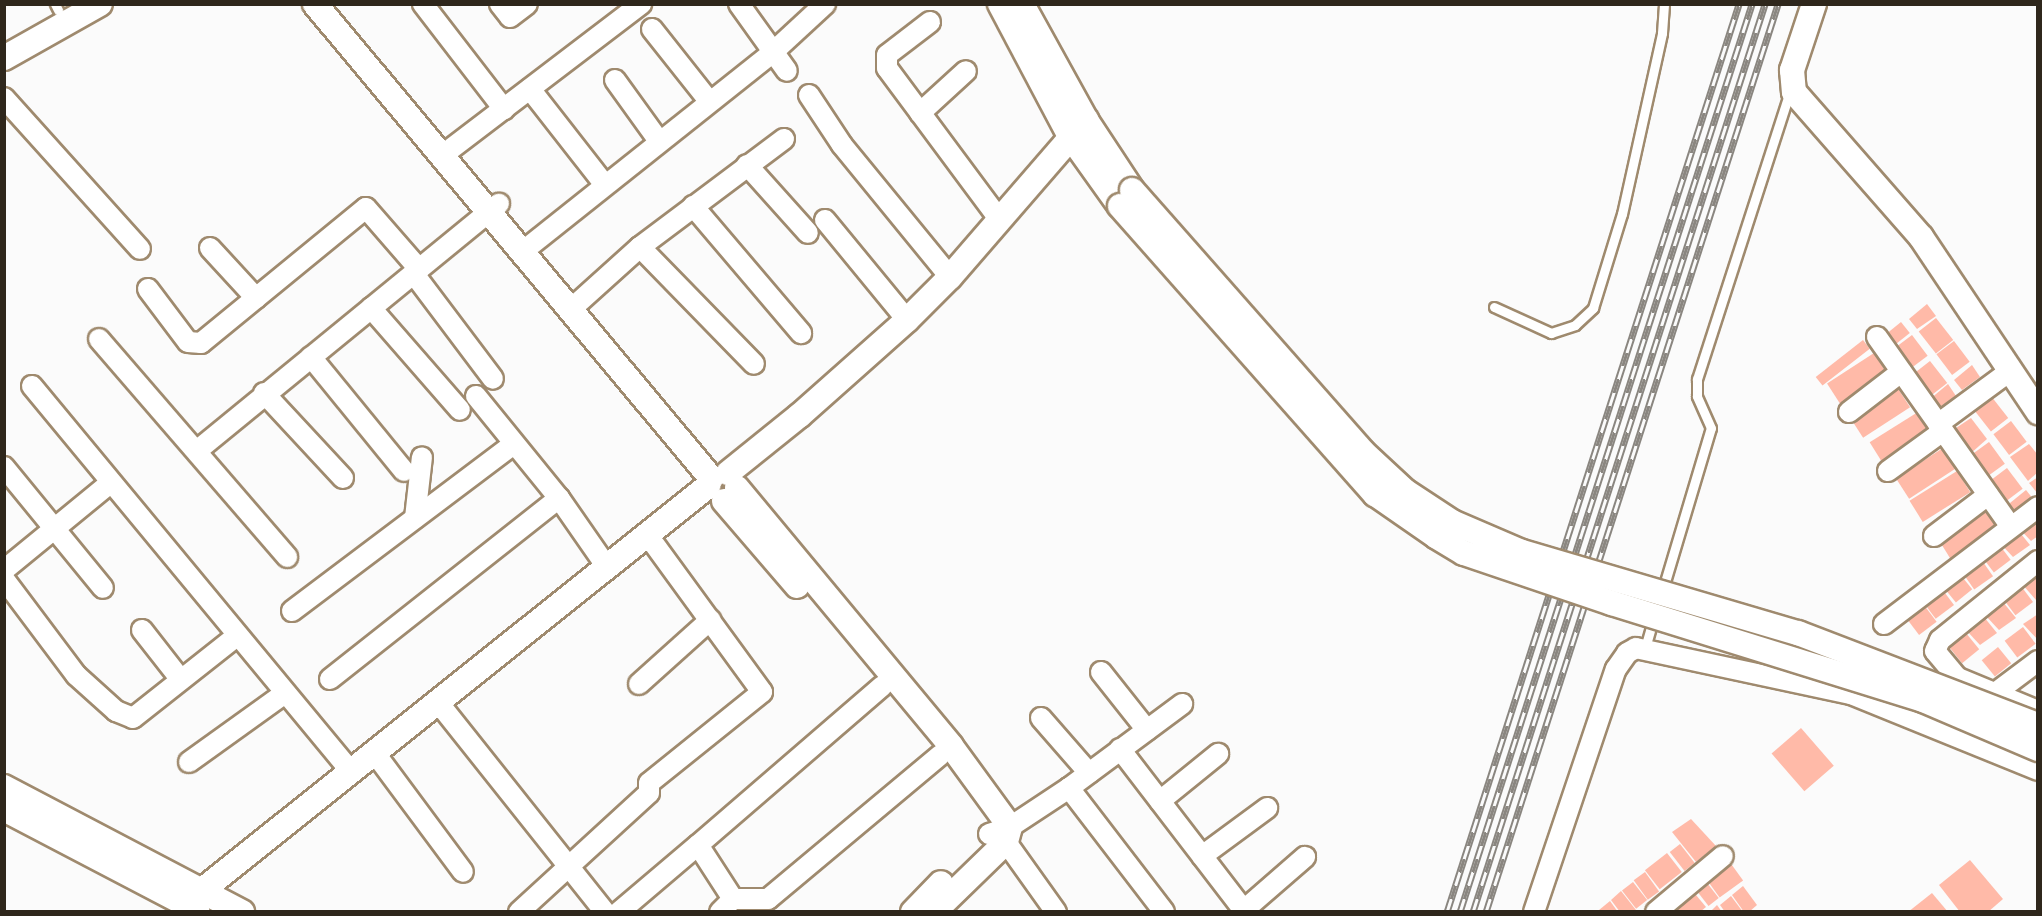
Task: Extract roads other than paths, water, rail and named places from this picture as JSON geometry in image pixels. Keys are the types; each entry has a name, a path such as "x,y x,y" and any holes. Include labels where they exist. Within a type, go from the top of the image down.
{"street":[{"path":"4,58 100,4"},
{"path":"315,4 494,208 951,746 1002,834 1056,912"},
{"path":"332,4 452,148 494,208 532,244 580,301 726,482 882,686 940,755 989,822 1002,834"},
{"path":"423,4 504,109"},
{"path":"500,4 510,17 527,4"},
{"path":"452,148 641,4"},
{"path":"740,4 787,71"},
{"path":"532,244 709,100 773,52 825,4"},
{"path":"1000,4 1078,128 1126,198 1358,477 1375,494 1464,553 1612,603 1916,698 2037,749"},
{"path":"1022,4 1078,128"},
{"path":"1814,4 1792,70 1791,85 1921,237 2037,412"},
{"path":"4,41 60,6"},
{"path":"930,22 885,61 920,113 1000,220"},
{"path":"652,29 709,100"},
{"path":"920,113 966,71"},
{"path":"615,80 659,141"},
{"path":"530,89 605,185"},
{"path":"808,95 842,145 950,277"},
{"path":"4,98 140,249"},
{"path":"198,902 350,771 377,757 445,711 655,545 907,320 950,277 1078,128"},
{"path":"580,301 640,247 784,139"},
{"path":"747,165 808,233"},
{"path":"1126,198 1363,452 1405,491 1452,522 1522,552 1798,633 2037,724"},
{"path":"693,206 801,333"},
{"path":"148,289 194,344 201,343 366,208 417,271 493,379"},
{"path":"198,450 264,393 494,208"},
{"path":"825,220 907,320"},
{"path":"640,247 754,364"},
{"path":"210,248 256,298"},
{"path":"371,308 460,410"},
{"path":"1877,337 2011,527"},
{"path":"99,339 198,450 286,556"},
{"path":"311,357 404,471"},
{"path":"1888,471 2010,371"},
{"path":"1849,412 1901,372"},
{"path":"32,386 109,484 350,771"},
{"path":"264,393 343,478"},
{"path":"476,396 559,498 607,567"},
{"path":"291,611 514,444"},
{"path":"415,518 422,458"},
{"path":"4,467 102,588"},
{"path":"198,902 607,567 726,482"},
{"path":"4,570 109,484"},
{"path":"1934,536 1988,495"},
{"path":"330,680 559,498"},
{"path":"1884,624 2037,507"},
{"path":"519,912 570,868 649,793 649,783 762,692 655,545"},
{"path":"2037,561 1936,645 1937,657 1958,678 2037,711"},
{"path":"4,579 76,675 116,711 133,718 237,636"},
{"path":"639,684 710,620"},
{"path":"142,630 181,680"},
{"path":"1534,912 1616,669 1627,652 1645,648 1851,694 2037,770"},
{"path":"1994,694 2037,662"},
{"path":"1101,672 1147,730"},
{"path":"619,912 882,686"},
{"path":"189,762 285,693"},
{"path":"914,912 1002,834 1069,788 1182,704"},
{"path":"445,711 604,912"},
{"path":"1041,718 1089,773"},
{"path":"1120,749 1244,911 1305,857"},
{"path":"1160,801 1218,754"},
{"path":"698,845 727,905 768,899 940,755"},
{"path":"377,757 463,872"},
{"path":"4,787 198,902"},
{"path":"1069,788 1164,912"},
{"path":"1202,856 1267,808"},
{"path":"4,809 198,902 242,912"},
{"path":"934,912 1002,834"},
{"path":"1656,912 1724,856"}],"lane":[{"path":"1494,307 1551,333 1575,325 1593,308 1622,214 1662,33 1664,4"},
{"path":"1645,648 1711,428 1697,396 1696,379 1791,85"}],"railway":[{"path":"1447,912 1739,4"},
{"path":"1460,912 1752,4"},
{"path":"1473,912 1765,4"},
{"path":"1486,912 1778,4"}]}
